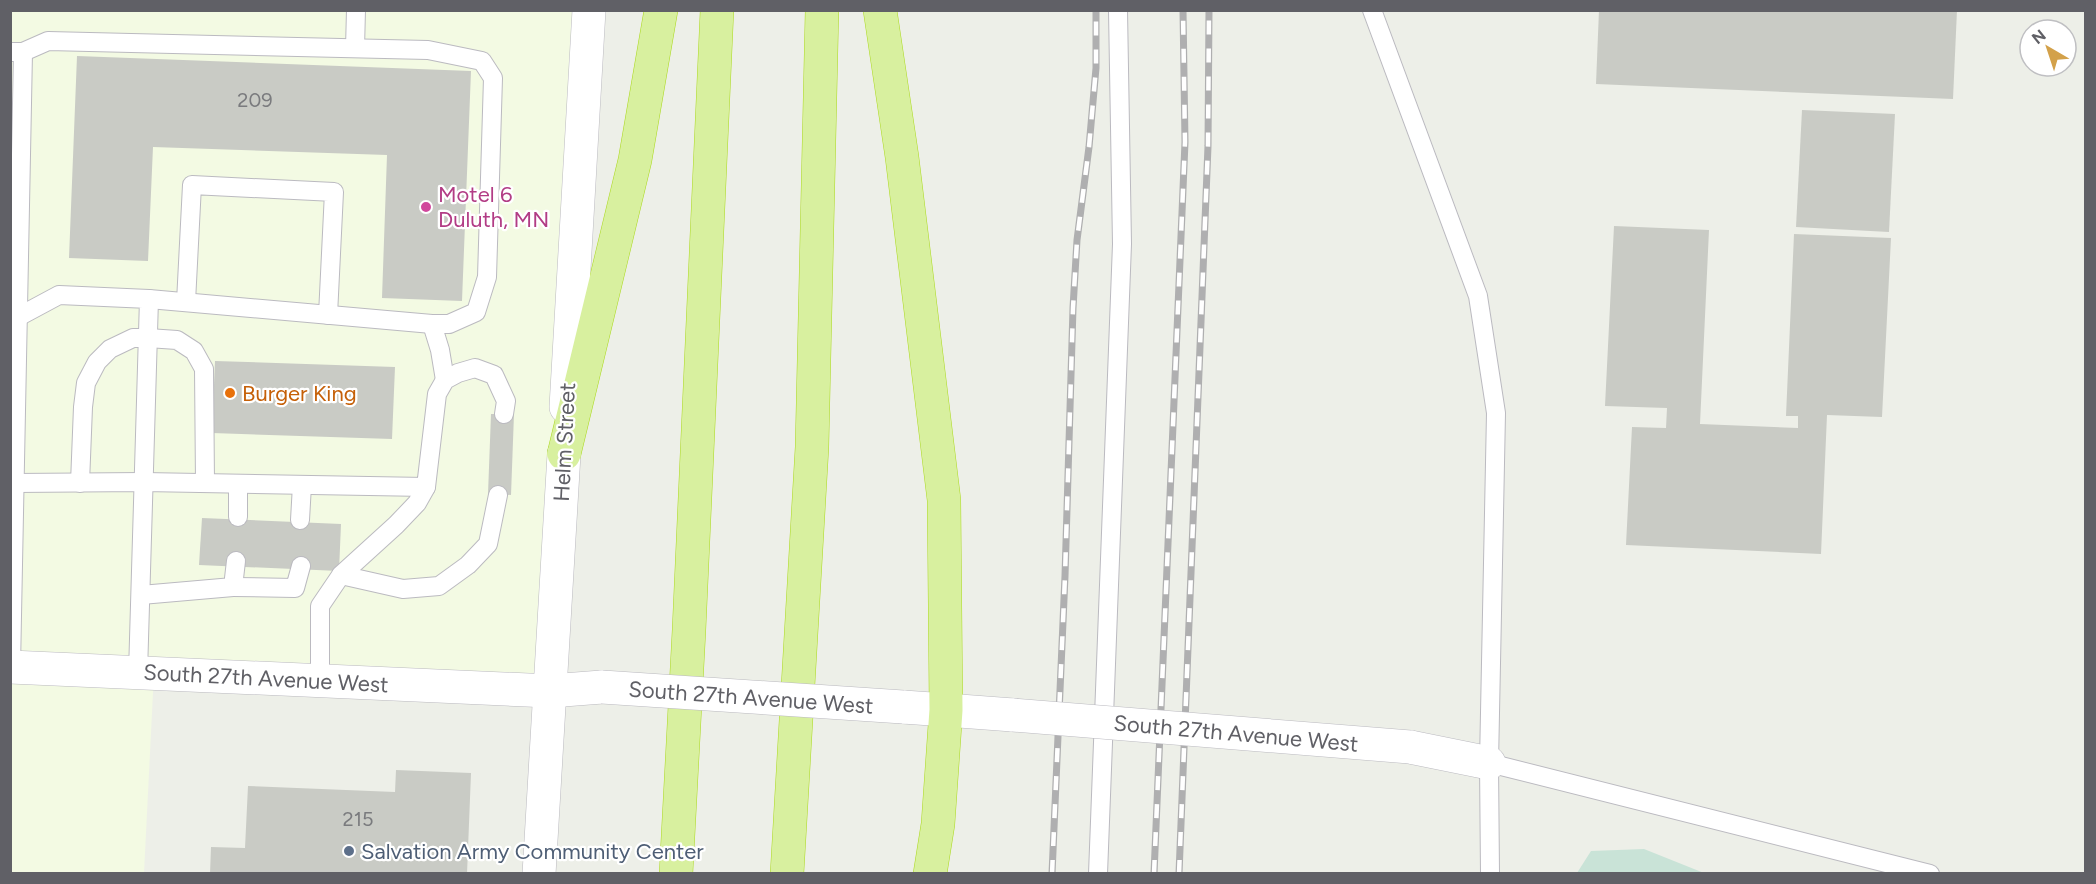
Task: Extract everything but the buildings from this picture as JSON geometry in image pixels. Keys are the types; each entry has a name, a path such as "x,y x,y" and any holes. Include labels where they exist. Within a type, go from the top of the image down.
{"highway":[{"path":"564,454 634,160 661,10"},
{"path":"676,873 717,10"},
{"path":"787,873 812,447 822,10"},
{"path":"880,10 902,157 944,500 946,710 938,824 930,873"}],"street":[{"name":"Helm Street","path":"539,873 589,10"},
{"name":"South 27th Avenue West","path":"11,667 550,691 602,687 946,710 1410,747 1489,763"}],"lane":[{"path":"356,10 356,48"},
{"path":"1098,873 1122,244 1118,10"},
{"path":"1372,10 1478,296 1496,413 1489,763 1490,873"},
{"path":"11,667 14,483 14,318 17,52 48,41 428,50 482,61 493,78 487,277 476,312 449,324 432,324 149,299 59,295 14,318"},
{"path":"186,302 192,185 334,192 328,315"},
{"path":"138,673 149,299"},
{"path":"432,324 440,350 445,380"},
{"path":"80,483 86,383 97,362 110,349 133,338 177,340 194,351 204,369 205,483"},
{"path":"320,681 320,606 341,575 396,525 417,502 426,487 437,394 445,380 475,368 494,375 506,400 504,414"},
{"path":"14,483 144,482 426,487"},
{"path":"238,484 238,517"},
{"path":"300,520 302,485"},
{"path":"341,575 403,589 439,586 468,565 488,544 498,495"},
{"path":"233,587 236,561"},
{"path":"295,588 301,566"},
{"path":"141,596 233,587 295,588 320,606"},
{"path":"1489,763 1930,873"}],"shaded area":[{"path":"10,11 589,11 550,691 154,673 144,873 11,873"},
{"path":"1644,849 1704,873 1577,873 1591,851"}],"railway":[{"path":"1052,874 1065,576 1073,308 1077,240 1096,68 1096,10"},
{"path":"1154,874 1185,142 1183,10"},
{"path":"1179,874 1208,146 1209,10"}],"place":[{"name":"Motel 6 Duluth, MN","path":"426,207"},
{"name":"Burger King","path":"230,393"},
{"name":"Salvation Army Community Center","path":"349,851"}]}
